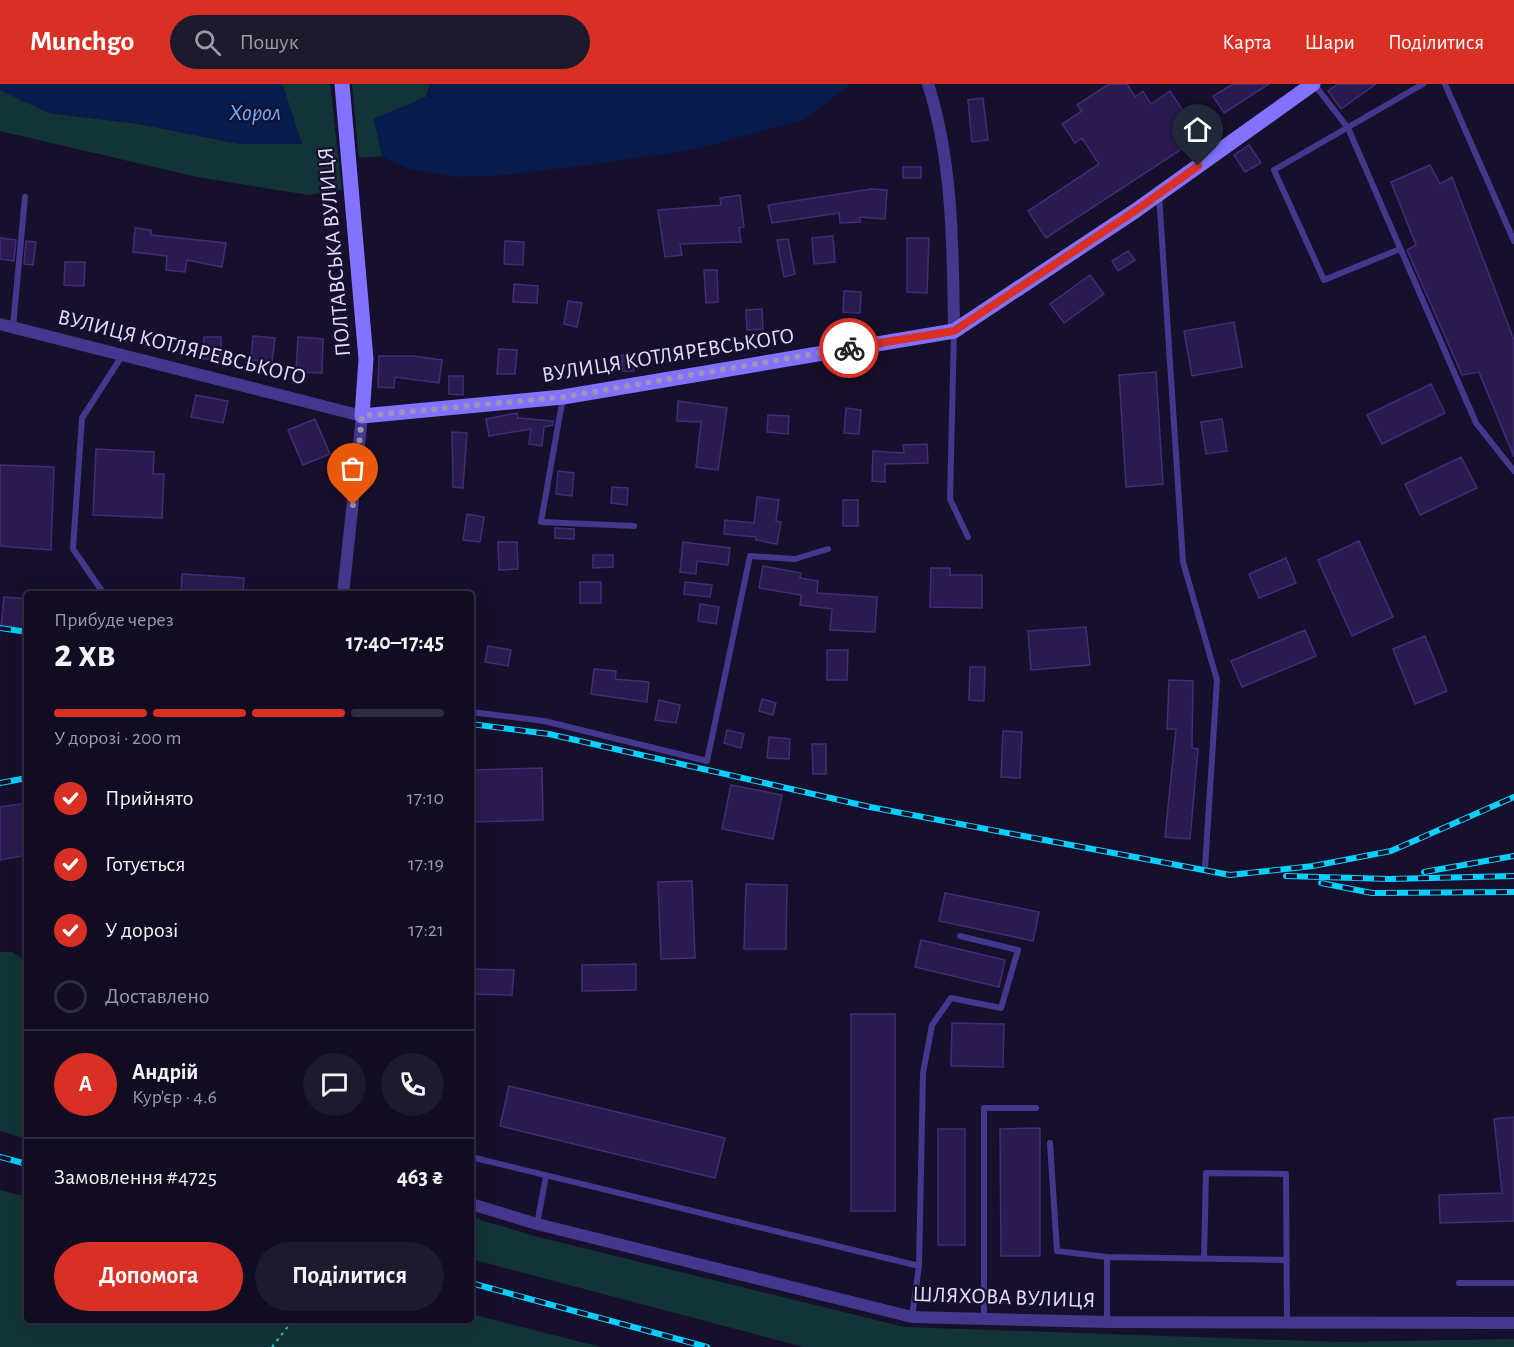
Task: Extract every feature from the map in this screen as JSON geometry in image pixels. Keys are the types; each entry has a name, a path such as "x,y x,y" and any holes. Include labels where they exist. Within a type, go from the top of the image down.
{"street":[{"name":"ПОЛТАВСЬКА ВУЛИЦЯ","path":"342,84 366,359 362,416"},
{"path":"928,84 935,105 953,226 954,331"},
{"name":"ВУЛИЦЯ КОТЛЯРЕВСЬКОГО","path":"0,324 362,416 563,397 954,331 1159,194 1313,84"},
{"path":"343,591 362,416"},
{"name":"ШЛЯХОВА ВУЛИЦЯ","path":"474,1205 537,1224 912,1317 1107,1322 1514,1323"}],"lane":[{"path":"1313,84 1348,128 1476,423 1514,471"},
{"path":"1400,249 1324,280 1274,170 1423,84"},
{"path":"1445,84 1514,241"},
{"path":"1159,194 1184,562 1217,680 1205,868"},
{"path":"13,327 25,198"},
{"path":"954,331 950,499 968,537"},
{"path":"102,591 73,549 82,418 122,356"},
{"path":"563,397 542,522 634,525"},
{"path":"474,712 544,722 707,761 750,556 795,559 828,549"},
{"path":"912,1317 919,1266 923,1073 932,1025 951,998 1001,1008 1017,950 960,936"},
{"path":"984,1318 984,1108 1036,1108"},
{"path":"1050,1143 1057,1251 1107,1257 1287,1260"},
{"path":"474,1158 919,1266"},
{"path":"1204,1259 1206,1173 1286,1174 1287,1322"},
{"path":"537,1224 546,1176"},
{"path":"1107,1257 1107,1322"},
{"path":"1459,1283 1514,1283"}],"path":[{"path":"272,1347 291,1323"}],"green space":[{"path":"279,84 330,84 342,189 309,195 197,177 0,131 0,90 49,113 301,144 283,86"},
{"path":"352,84 430,84 426,97 374,119 382,156 359,158"},
{"path":"0,952 12,952 24,959 24,1138 0,1131"},
{"path":"0,1190 24,1196 24,1323 474,1323 474,1315 601,1347 0,1347"},
{"path":"474,1218 534,1236 904,1327 1339,1342 1514,1339 1514,1347 804,1347 474,1260"}],"water":[{"name":"Хорол","path":"0,84 279,84 283,86 302,144 238,144 133,123 49,113 0,90"},
{"path":"430,84 852,84 803,120 696,149 506,175 458,177 409,169 382,156 374,119 426,97"}],"building":[{"path":"1109,84 1127,84 1135,97 1143,91 1151,104 1170,91 1200,137 1046,238 1028,211 1099,164 1082,138 1075,143 1062,124 1082,111 1077,105"},
{"path":"1233,84 1269,84 1224,113 1213,96"},
{"path":"1338,84 1376,84 1341,109 1328,91"},
{"path":"983,98 988,140 972,142 968,100"},
{"path":"1249,145 1261,163 1245,172 1234,155"},
{"path":"1430,165 1440,184 1452,177 1514,340 1514,457 1479,372 1462,375 1407,250 1416,245 1391,182"},
{"path":"903,167 921,167 921,178 903,178"},
{"path":"871,189 887,190 885,219 860,217 860,222 840,223 839,213 772,223 768,205"},
{"path":"740,195 744,227 739,228 741,242 680,244 682,255 665,257 658,210 721,205 720,198"},
{"path":"135,228 151,230 151,235 226,243 222,267 187,260 185,272 166,270 167,256 133,252"},
{"path":"833,236 835,262 814,264 812,238"},
{"path":"0,238 16,240 14,261 0,259"},
{"path":"907,238 929,238 927,293 907,292"},
{"path":"788,239 795,274 784,277 777,240"},
{"path":"26,241 36,242 33,265 24,264"},
{"path":"505,241 524,242 523,265 504,264"},
{"path":"1128,251 1135,260 1118,271 1112,261"},
{"path":"65,262 85,262 84,286 64,285"},
{"path":"704,270 717,270 718,302 706,303"},
{"path":"1090,275 1104,294 1064,323 1050,304"},
{"path":"514,284 538,286 537,303 513,302"},
{"path":"844,291 861,292 860,313 843,312"},
{"path":"568,301 582,303 577,327 564,324"},
{"path":"762,309 763,329 747,330 746,310"},
{"path":"1234,322 1242,367 1192,376 1184,331"},
{"path":"253,336 275,338 272,362 251,360"},
{"path":"204,337 221,337 221,359 203,359"},
{"path":"298,337 323,339 322,373 296,372"},
{"path":"499,349 517,350 515,374 497,374"},
{"path":"622,355 634,355 634,371 622,371"},
{"path":"379,356 413,356 442,360 439,383 395,377 394,388 378,387"},
{"path":"1156,372 1163,484 1126,487 1119,375"},
{"path":"449,376 463,376 463,395 449,394"},
{"path":"1431,384 1445,413 1382,444 1367,415"},
{"path":"196,395 228,401 223,423 191,417"},
{"path":"678,401 727,408 718,470 696,467 701,422 677,421"},
{"path":"846,408 861,410 859,434 844,433"},
{"path":"517,413 518,418 553,421 553,425 544,427 542,446 529,444 531,429 489,436 486,419"},
{"path":"768,415 789,416 788,434 767,432"},
{"path":"315,419 330,454 303,465 288,430"},
{"path":"1222,419 1227,451 1206,454 1201,422"},
{"path":"452,432 467,433 463,488 453,487"},
{"path":"927,444 928,463 885,464 885,482 872,481 873,451 904,453 903,445"},
{"path":"96,449 154,452 153,474 164,474 162,518 93,515"},
{"path":"1461,457 1477,488 1420,515 1405,484"},
{"path":"0,465 54,467 51,550 0,546"},
{"path":"558,471 574,473 572,496 556,494"},
{"path":"612,487 628,488 627,505 611,503"},
{"path":"757,497 779,500 776,521 781,522 777,544 756,540 756,537 724,534 725,520 754,523"},
{"path":"843,500 858,500 858,526 843,526"},
{"path":"467,514 484,517 480,542 463,540"},
{"path":"555,528 574,529 574,539 555,538"},
{"path":"1359,541 1393,617 1352,636 1318,560"},
{"path":"498,542 517,542 518,569 499,570"},
{"path":"683,542 730,548 728,565 697,561 696,574 680,572"},
{"path":"593,555 613,555 613,567 593,568"},
{"path":"1286,558 1296,583 1259,598 1249,574"},
{"path":"763,566 801,573 800,578 818,581 817,593 877,597 875,632 830,630 832,609 800,605 801,595 759,588"},
{"path":"931,568 950,568 950,575 982,575 982,608 930,607"},
{"path":"182,574 244,578 243,591 181,591"},
{"path":"580,582 601,582 601,603 580,603"},
{"path":"685,582 712,585 710,597 684,594"},
{"path":"4,597 24,599 24,629 1,627"},
{"path":"700,604 719,607 716,624 698,621"},
{"path":"1086,627 1090,665 1031,670 1028,631"},
{"path":"1305,630 1316,656 1242,687 1231,661"},
{"path":"1425,636 1447,691 1415,704 1393,649"},
{"path":"488,646 511,650 508,666 485,662"},
{"path":"827,650 848,650 847,680 827,680"},
{"path":"970,667 985,667 984,701 969,700"},
{"path":"594,669 616,671 615,679 649,682 647,702 591,694"},
{"path":"1169,680 1193,681 1192,748 1198,749 1190,839 1165,837 1176,729 1167,729"},
{"path":"762,699 776,703 773,715 759,711"},
{"path":"659,700 680,705 676,723 655,720"},
{"path":"727,730 744,734 741,748 724,743"},
{"path":"1003,731 1022,732 1020,778 1001,777"},
{"path":"769,737 790,739 789,759 767,758"},
{"path":"812,744 826,744 826,774 813,774"},
{"path":"542,768 543,820 474,822 474,770"},
{"path":"731,785 782,795 773,839 722,829"},
{"path":"24,803 24,856 0,860 0,807"},
{"path":"692,881 695,958 661,959 658,882"},
{"path":"746,884 787,885 786,949 744,949"},
{"path":"945,893 1039,912 1033,941 939,921"},
{"path":"921,940 1005,960 999,987 915,967"},
{"path":"636,964 636,990 582,991 582,965"},
{"path":"474,969 514,970 512,995 474,994"},
{"path":"851,1014 895,1014 895,1211 851,1211"},
{"path":"952,1023 1004,1024 1003,1067 951,1066"},
{"path":"509,1086 725,1138 715,1178 500,1126"},
{"path":"1514,1117 1514,1221 1440,1223 1439,1195 1502,1193 1494,1119"},
{"path":"1040,1128 1040,1256 1001,1256 1000,1129"},
{"path":"938,1129 965,1129 965,1245 938,1245"}],"railway":[{"path":"0,628 24,632"},
{"path":"474,724 549,734 870,807 1230,875 1313,866 1391,851 1514,797"},
{"path":"0,783 24,779"},
{"path":"1424,872 1514,856"},
{"path":"1286,876 1389,879 1514,876"},
{"path":"1321,883 1372,893 1514,892"},
{"path":"0,1157 24,1163"},
{"path":"474,1284 707,1347"}],"way so far":[{"path":"353,505 362,416 563,397 849,348"}],"route":[{"path":"849,348 954,331 1135,211 1198,166"}]}
